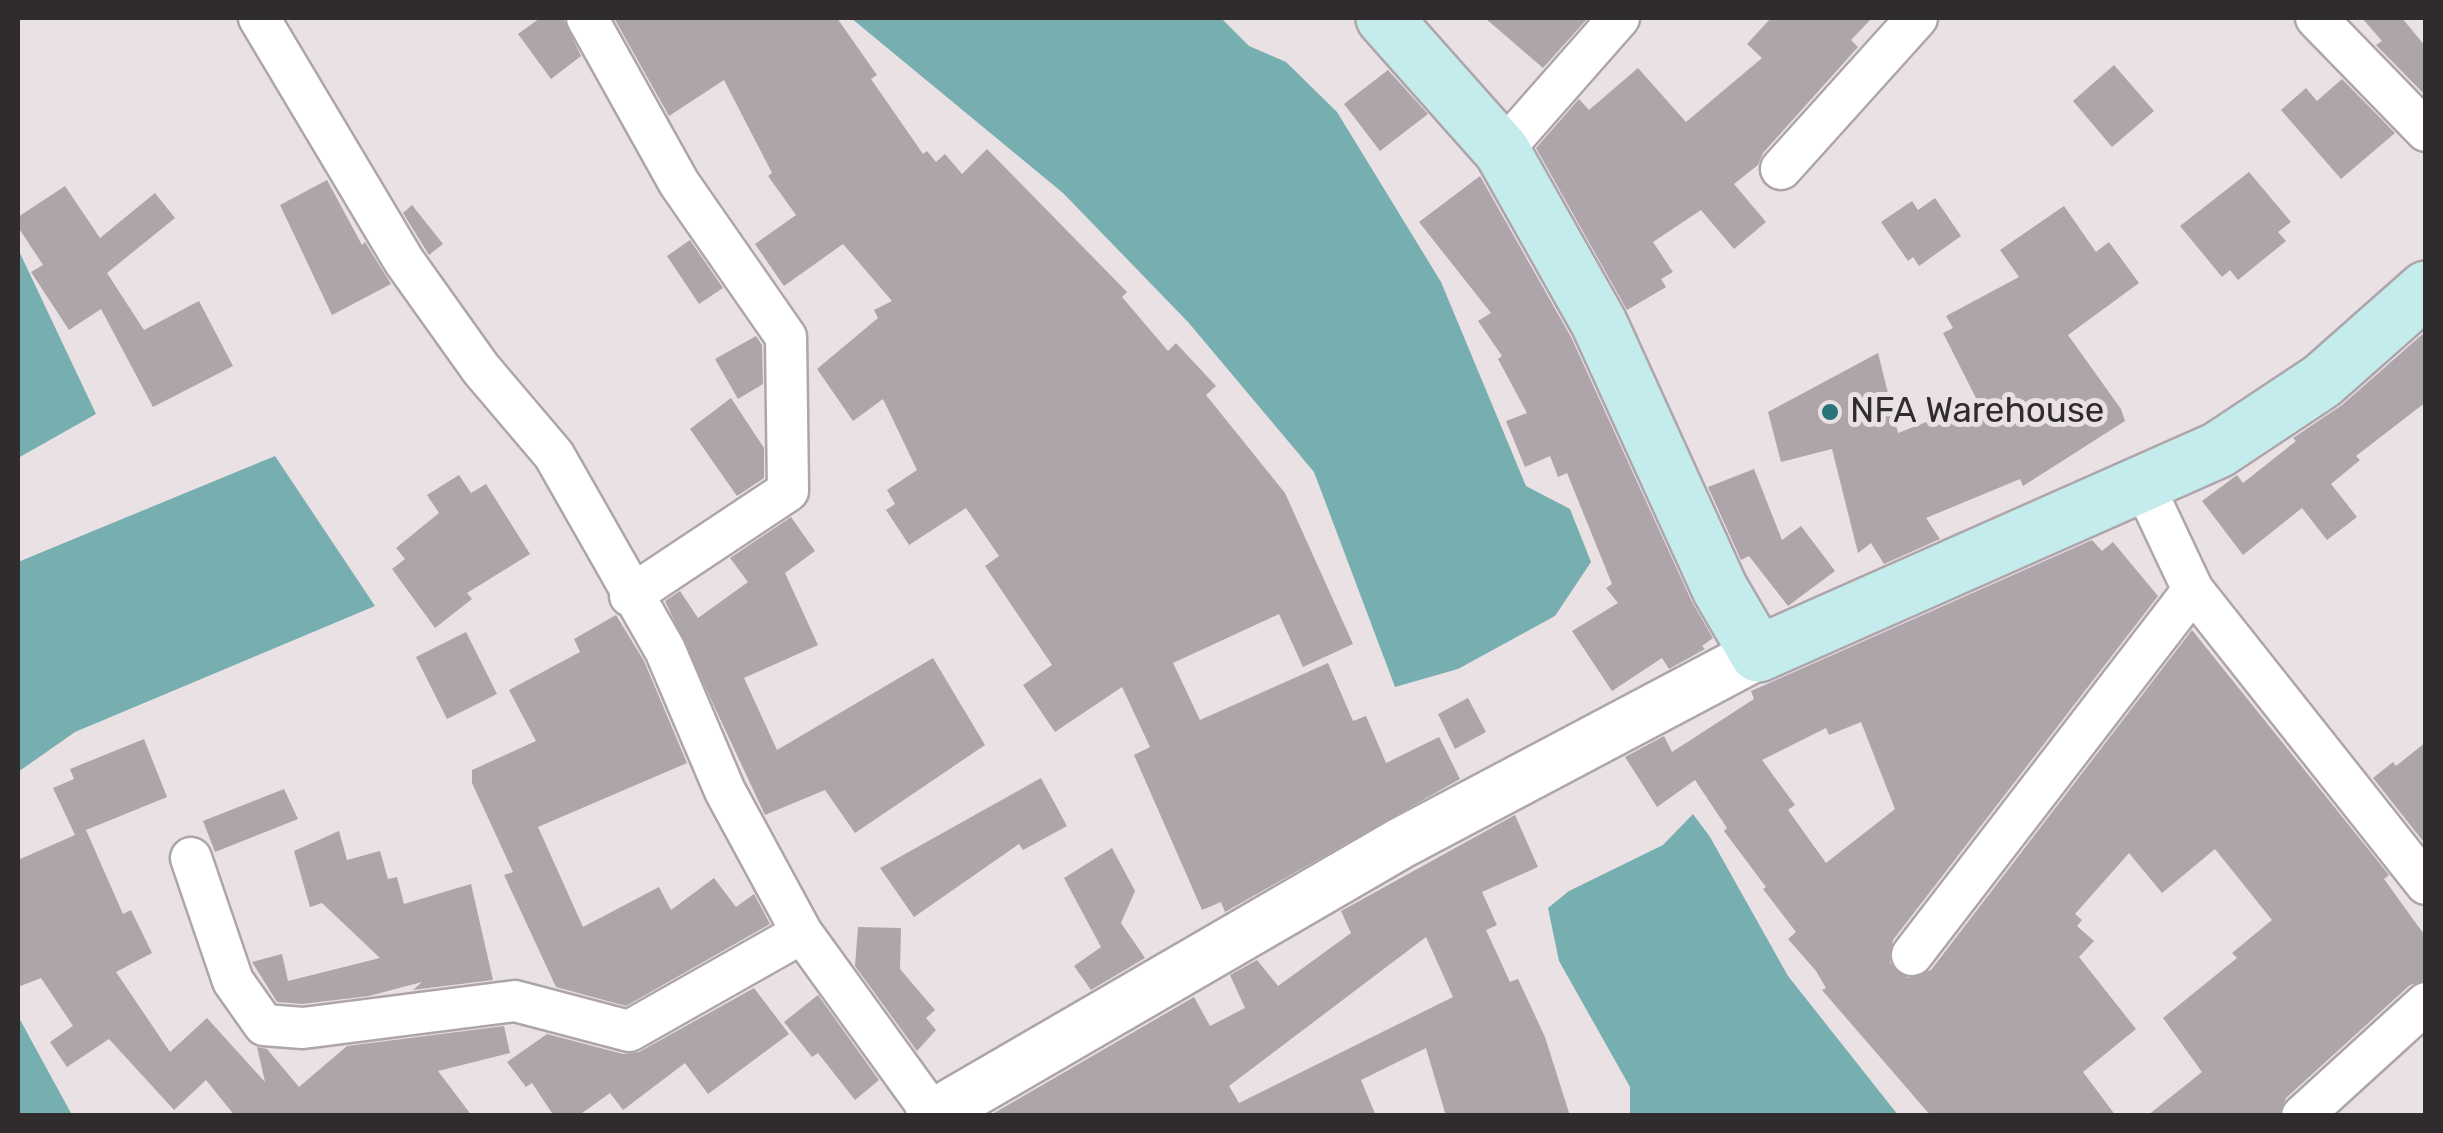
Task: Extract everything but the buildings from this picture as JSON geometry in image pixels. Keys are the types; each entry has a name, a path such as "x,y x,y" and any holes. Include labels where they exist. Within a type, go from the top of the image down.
{"main road":[{"path":"1384,18 1502,151 1599,323 1720,589 1758,654 2218,450 2322,382 2426,290"}],"street":[{"path":"259,18 404,261 481,369 554,456 664,650 725,791 802,934 932,1115 1401,843 1758,654"},
{"path":"587,18 679,183 786,338 788,491 630,596"},
{"path":"1502,151 1619,18"},
{"path":"1782,170 1916,18"},
{"path":"2316,18 2426,131"},
{"path":"2144,486 2193,590 2426,884"},
{"path":"1912,955 2193,590"},
{"path":"191,858 233,981 264,1025 302,1028 515,1001 629,1031 802,934"},
{"path":"2302,1116 2426,1003"}],"water":[{"path":"851,18 1221,18 1249,46 1286,62 1337,112 1441,282 1526,486 1570,509 1591,562 1555,616 1458,669 1395,687 1314,472 1188,322 1063,193"},
{"path":"18,249 96,414 18,458"},
{"path":"275,456 375,606 75,732 18,772 18,562"},
{"path":"1693,814 1710,837 1788,976 1898,1115 1630,1115 1630,1087 1559,961 1548,908 1569,891 1663,845"},
{"path":"18,1016 72,1115 18,1115"}],"place":[{"name":"NFA Warehouse","path":"1830,412"}]}
